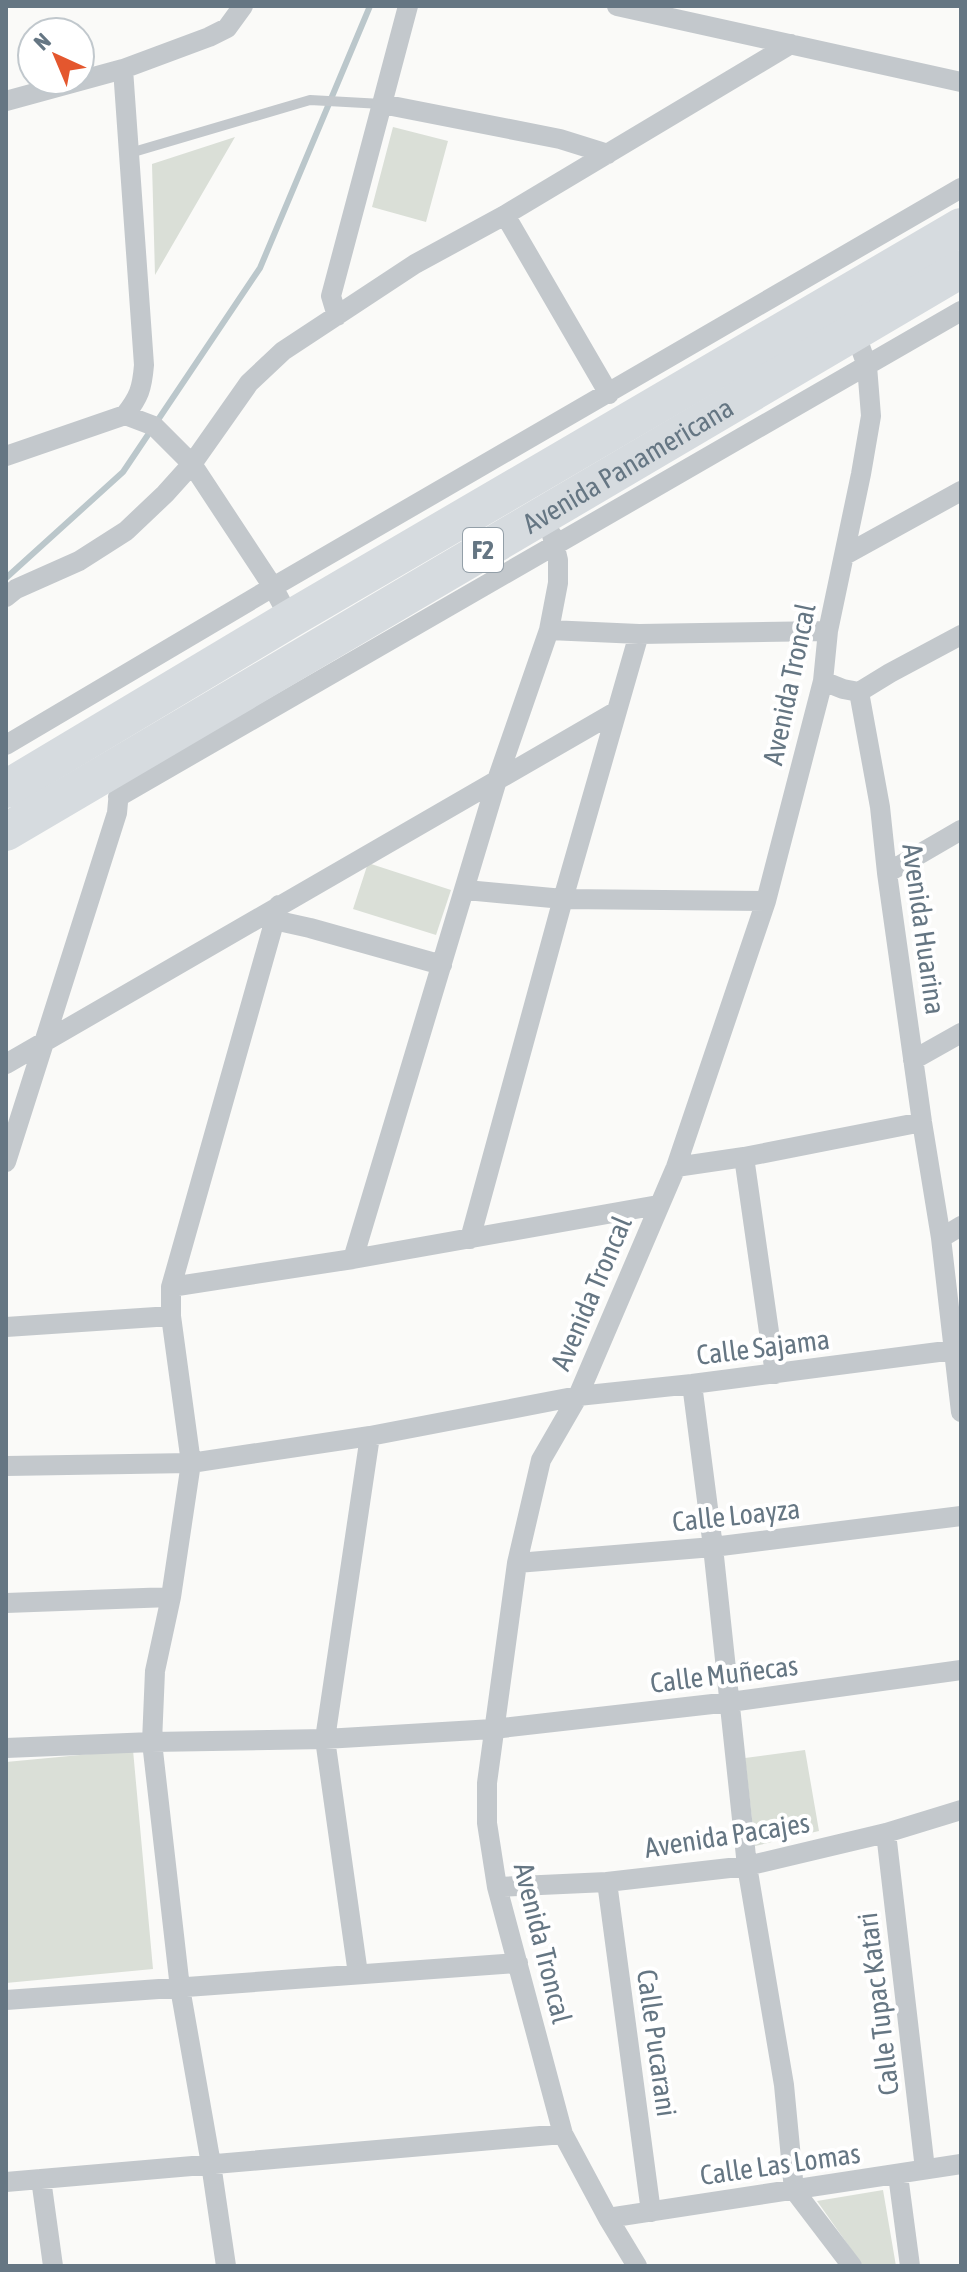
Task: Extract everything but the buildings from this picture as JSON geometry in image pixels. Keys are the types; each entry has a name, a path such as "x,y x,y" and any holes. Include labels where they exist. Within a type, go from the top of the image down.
{"highway":[{"name":"Avenida Panamericana","path":"6,789 281,603 961,227"},
{"name":"Avenida Panamericana","path":"6,832 114,785 861,349 961,269"}],"street":[{"path":"6,101 123,69 218,33 234,20 243,6"},
{"path":"337,316 331,296 408,6"},
{"path":"617,6 690,14 791,44 961,82"},
{"path":"6,597 16,589 79,561 126,531 192,464 249,383 283,351 415,264 505,215 791,44"},
{"path":"6,456 125,415 141,389 144,365 123,69"},
{"path":"382,104 560,139 608,154"},
{"name":"Avenida Panamericana","path":"6,745 281,603 609,394 961,188"},
{"path":"505,215 609,394"},
{"path":"861,349 961,311"},
{"name":"Avenida Troncal","path":"637,2266 563,2134 497,1887 487,1823 487,1783 493,1729 517,1563 541,1460 578,1396 676,1167 766,901 823,681 828,631 871,416 861,349"},
{"path":"125,415 154,426 192,464 281,603"},
{"path":"845,555 961,491"},
{"path":"353,1259 497,780 549,630 558,583 558,560 551,529"},
{"path":"549,630 639,634 828,631"},
{"path":"470,1239 639,634"},
{"path":"823,681 859,692 961,635"},
{"name":"Avenida Huarina","path":"859,692 880,807 913,1060 941,1238 961,1412"},
{"path":"6,1064 45,1039 277,912 617,711"},
{"path":"6,1162 117,813 114,785"},
{"path":"887,873 961,830"},
{"path":"466,890 563,899 766,901"},
{"path":"277,912 310,928 442,965"},
{"path":"226,2266 180,1988 152,1742 155,1671 171,1597 191,1463 171,1316 171,1287 277,912"},
{"path":"913,1060 961,1033"},
{"path":"676,1167 922,1122"},
{"path":"744,1157 775,1374"},
{"path":"171,1287 353,1259 658,1205"},
{"path":"941,1238 961,1226"},
{"path":"6,1327 171,1316"},
{"name":"Calle Sajama","path":"6,1466 191,1463 370,1436 578,1396 954,1350"},
{"path":"692,1384 747,1866 784,2085 794,2190 852,2266"},
{"path":"358,1974 325,1739 370,1436"},
{"name":"Calle Loayza","path":"517,1563 713,1547 961,1516"},
{"path":"6,1603 171,1597"},
{"name":"Calle Muñecas","path":"6,1748 325,1739 493,1729 730,1702 961,1670"},
{"name":"Avenida Pacajes","path":"497,1887 607,1882 747,1866 886,1833 961,1810"},
{"name":"Calle Tupac Katari","path":"886,1833 925,2169"},
{"name":"Calle Pucarani","path":"607,1882 651,2212"},
{"path":"6,2000 518,1963"},
{"path":"6,2182 563,2134"},
{"name":"Calle Las Lomas","path":"608,2218 961,2164"},
{"path":"898,2175 910,2266"},
{"path":"41,2179 53,2266"}],"lane":[{"path":"130,153 310,100 382,104"}],"shaded area":[{"path":"393,127 448,141 426,222 372,207"},
{"path":"235,137 155,275 152,164"},
{"path":"368,863 451,890 436,935 353,909"},
{"path":"133,1750 153,1969 6,1983 6,1762"},
{"path":"805,1750 819,1831 755,1846 745,1758"},
{"path":"883,2190 896,2266 863,2266 817,2201"}],"waterway":[{"path":"6,578 123,472 260,268 370,6"}]}
